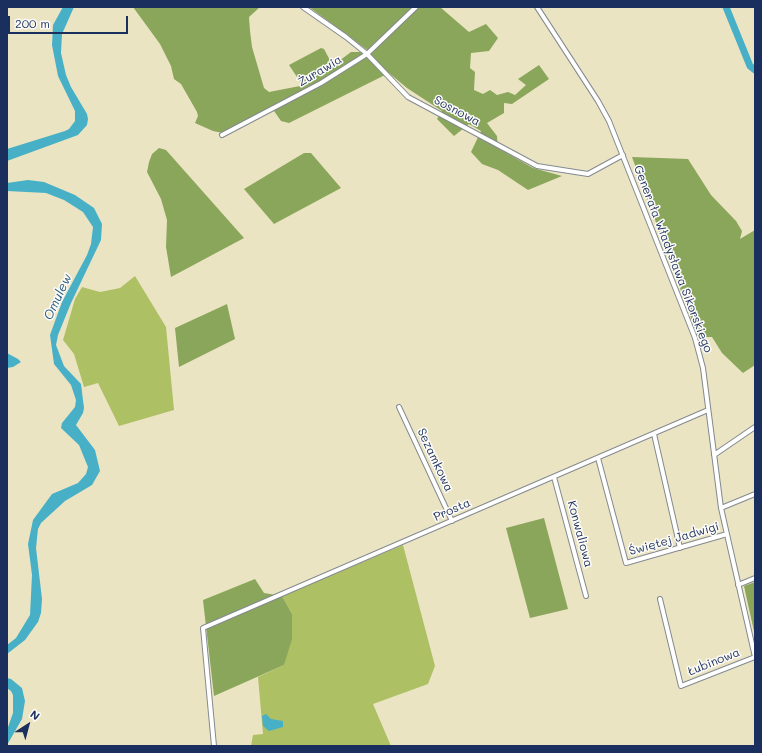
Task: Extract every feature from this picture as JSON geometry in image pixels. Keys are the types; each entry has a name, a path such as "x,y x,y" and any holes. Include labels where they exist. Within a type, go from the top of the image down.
{"street":[{"name":"Sosnowa","path":"303,7 346,37 367,54 408,97 537,166 588,174 623,155"},
{"name":"Żurawia","path":"222,135 315,86 367,54 416,7"},
{"name":"Generała Władysława Sikorskiego","path":"538,7 598,101 623,155 695,338 703,368 721,508 755,657"},
{"name":"Sezamkowa","path":"399,407 452,520"},
{"name":"Prosta","path":"214,746 203,628 708,410"},
{"path":"714,455 755,427"},
{"path":"654,434 680,548"},
{"name":"Świętej Jadwigi","path":"598,458 626,563 727,534"},
{"name":"Konwaliowa","path":"554,477 586,596"},
{"path":"721,508 755,494"},
{"path":"738,585 755,578"},
{"name":"Łubinowa","path":"660,598 681,686 755,657"}],"green space":[{"path":"133,7 260,7 249,17 250,31 252,47 264,88 269,92 300,86 301,83 289,65 321,48 324,49 332,64 335,64 351,52 370,52 309,7 440,7 469,32 486,24 498,38 489,51 471,53 470,68 475,72 474,90 483,94 490,90 497,95 508,92 515,95 526,85 518,79 539,65 549,79 512,104 504,103 504,113 487,123 497,136 498,148 533,168 562,176 528,190 498,170 482,164 471,152 481,131 469,124 454,136 437,119 442,111 407,88 389,73 289,123 281,121 272,108 269,108 223,133 213,131 195,123 198,116 197,112 181,84 174,79 171,66 160,44"},
{"path":"159,148 166,150 244,238 171,277 166,247 167,220 161,199 147,172 152,154"},
{"path":"304,153 311,153 341,188 274,224 244,189"},
{"path":"632,157 688,159 711,195 736,221 742,231 740,239 755,230 755,365 743,373 722,353 712,337 698,337"},
{"path":"135,276 166,327 174,410 119,426 98,383 84,387 74,354 63,340 75,299 82,287 100,292 120,288"},
{"path":"227,304 235,339 179,367 175,328"},
{"path":"544,518 568,609 530,618 506,528"},
{"path":"403,545 435,666 428,684 373,704 391,746 251,746 253,735 263,734 258,677 284,665 292,614 282,596"},
{"path":"255,579 264,593 282,596 292,614 292,639 284,665 214,696 203,600"},
{"path":"755,582 755,636 744,586"}],"water":[{"path":"63,7 74,7 62,34 61,53 66,75 71,87 87,114 87,125 78,135 7,161 7,149 65,131 69,129 75,121 75,111 58,76 52,45 53,25"},
{"path":"28,180 44,182 75,195 94,208 102,224 101,240 71,303 58,335 56,345 64,366 81,384 84,408 83,413 76,425 95,450 100,471 92,485 65,501 41,523 38,529 36,548 42,599 41,613 38,622 25,640 7,654 7,645 16,638 30,615 32,575 28,544 33,520 52,494 78,483 86,474 88,467 79,445 61,428 62,423 75,407 76,400 71,385 54,364 50,335 62,302 87,255 91,244 93,227 83,212 64,200 46,193 7,191 7,183"},
{"path":"7,353 21,362 13,367 7,368"},
{"path":"7,678 11,679 22,688 25,701 22,719 7,745 7,730 13,713 13,695 7,688"},
{"path":"266,714 271,719 283,721 283,727 269,731 263,726 262,716"}],"waterway":[{"path":"726,7 750,66 755,70"}],"water label":[{"name":"Omulew","path":"58,297"}]}
